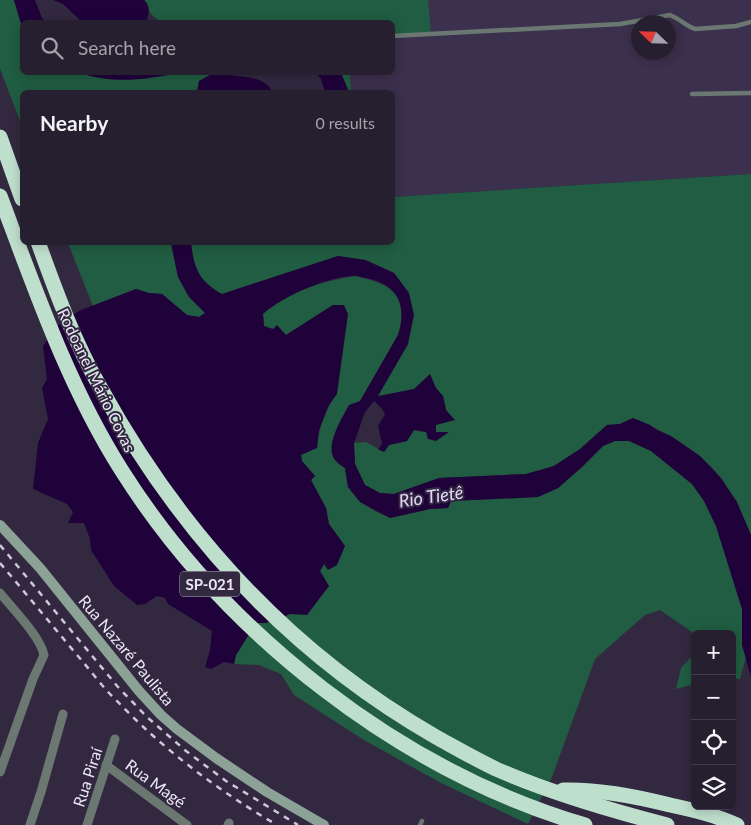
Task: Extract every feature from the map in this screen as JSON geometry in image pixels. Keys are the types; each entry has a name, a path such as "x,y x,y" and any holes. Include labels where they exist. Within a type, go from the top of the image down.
{"highway":[{"path":"0,136 20,194"},
{"name":"Rodoanel Mário Covas","path":"0,196 56,343 98,429 122,471 149,510 232,609 293,664 354,712 426,757 496,792 557,819 582,824"},
{"name":"Rodoanel Mário Covas","path":"39,245 64,313 95,379 144,463 193,529 249,592 310,650 397,714 489,765 586,803 667,825"},
{"path":"553,791 608,792 632,796 710,814 737,825"}],"main road":[{"name":"Rua Nazaré Paulista","path":"0,525 40,568 139,691 161,715 216,758 267,792 324,825"}],"street":[{"path":"0,772 33,679 44,654 38,642 15,610 1,596"},
{"path":"30,825 63,714"},
{"name":"Rua Piraí","path":"87,825 115,739"},
{"name":"Rua Magé","path":"106,765 188,825"}],"lane":[{"path":"395,36 620,24 670,15 678,18 690,28 695,29 736,26 751,22"},
{"path":"692,94 751,93"}],"shaded area":[{"path":"428,0 751,0 751,174 395,197 395,90 351,90 350,75 395,75 395,36 431,33"}],"green space":[{"path":"0,0 14,0 20,20 20,75 90,75 109,79 137,79 160,75 211,75 199,81 197,90 20,90 20,121 0,69"},
{"path":"144,0 428,0 431,33 395,36 395,20 158,20 150,13"},
{"path":"342,75 350,75 351,90 348,90"},
{"path":"751,174 751,535 722,480 705,461 682,443 633,418 620,424 607,425 580,449 554,466 526,474 439,478 394,494 380,493 365,485 355,464 354,443 366,442 384,452 389,445 407,441 414,430 426,432 448,433 436,432 436,425 446,410 443,396 436,388 414,389 377,397 408,344 409,293 394,273 366,260 338,256 222,294 208,284 199,273 191,245 395,245 395,197"},
{"path":"69,245 171,245 178,277 189,297 205,313 199,317 187,315 162,294 136,289 93,306"},
{"path":"355,276 378,283 394,293 399,300 402,310 398,335 360,401 335,460 345,468 348,487 360,502 390,518 430,509 448,508 451,501 538,497 558,488 603,446 615,441 629,441 651,451 692,484 704,501 716,526 742,609 742,645 746,657 740,679 736,678 736,630 691,631 660,610 645,615 595,659 552,777 528,824 441,783 364,740 294,695 281,674 259,665 234,664 236,655 256,623 276,620 286,616 329,587 320,571 324,564 345,546 329,524 326,508 311,480 315,476 302,461 301,454 317,447 323,419 337,393 333,305 286,335 264,326 263,314 284,299 318,284"},
{"path":"691,657 691,685 676,689 681,668"}],"water":[{"path":"14,0 35,0 44,20 20,20"},
{"path":"53,0 144,0 148,5 149,13 147,20 80,20 63,4"},
{"path":"89,75 168,75 129,80 104,79"},
{"path":"210,75 248,77 263,82 271,90 197,90 199,81"},
{"path":"318,75 342,75 348,90 324,90"},
{"name":"Rio Tietê","path":"171,245 191,245 199,273 208,284 222,294 338,256 365,260 394,273 409,293 414,315 408,344 378,396 414,389 430,374 436,388 443,396 446,410 455,420 436,425 436,432 449,432 436,441 428,439 426,432 414,430 407,441 389,445 384,452 378,449 382,444 378,426 385,414 374,401 365,412 354,443 355,464 365,485 380,493 394,494 439,478 526,474 554,466 580,449 607,425 620,424 633,418 671,436 700,456 721,478 737,502 751,535 751,677 742,645 742,609 716,526 704,501 692,484 651,451 629,441 615,441 603,446 558,488 538,497 451,501 448,508 430,509 390,518 360,502 348,487 345,468 336,461 332,454 333,440 335,432 349,405 360,401 398,335 402,315 398,299 388,287 380,282 355,276 332,279 306,288 282,300 263,314 264,326 273,329 277,325 286,335 333,305 344,305 348,314 337,394 329,405 319,430 317,448 301,455 302,461 315,476 311,480 326,508 329,524 345,546 337,565 328,570 324,564 320,571 329,586 307,615 290,614 266,623 256,623 236,655 234,664 224,662 211,669 205,667 210,650 212,631 168,604 165,598 157,596 145,604 137,605 114,586 91,550 90,539 84,523 68,523 73,512 67,504 33,489 38,443 48,419 42,388 47,379 43,346 61,322 81,310 136,289 162,294 187,315 199,317 205,313 189,297 178,277"}],"railway":[{"path":"0,545 118,687 147,717 186,751 226,781 298,825"},
{"path":"0,563 104,687 136,720 193,769 277,825"}]}
